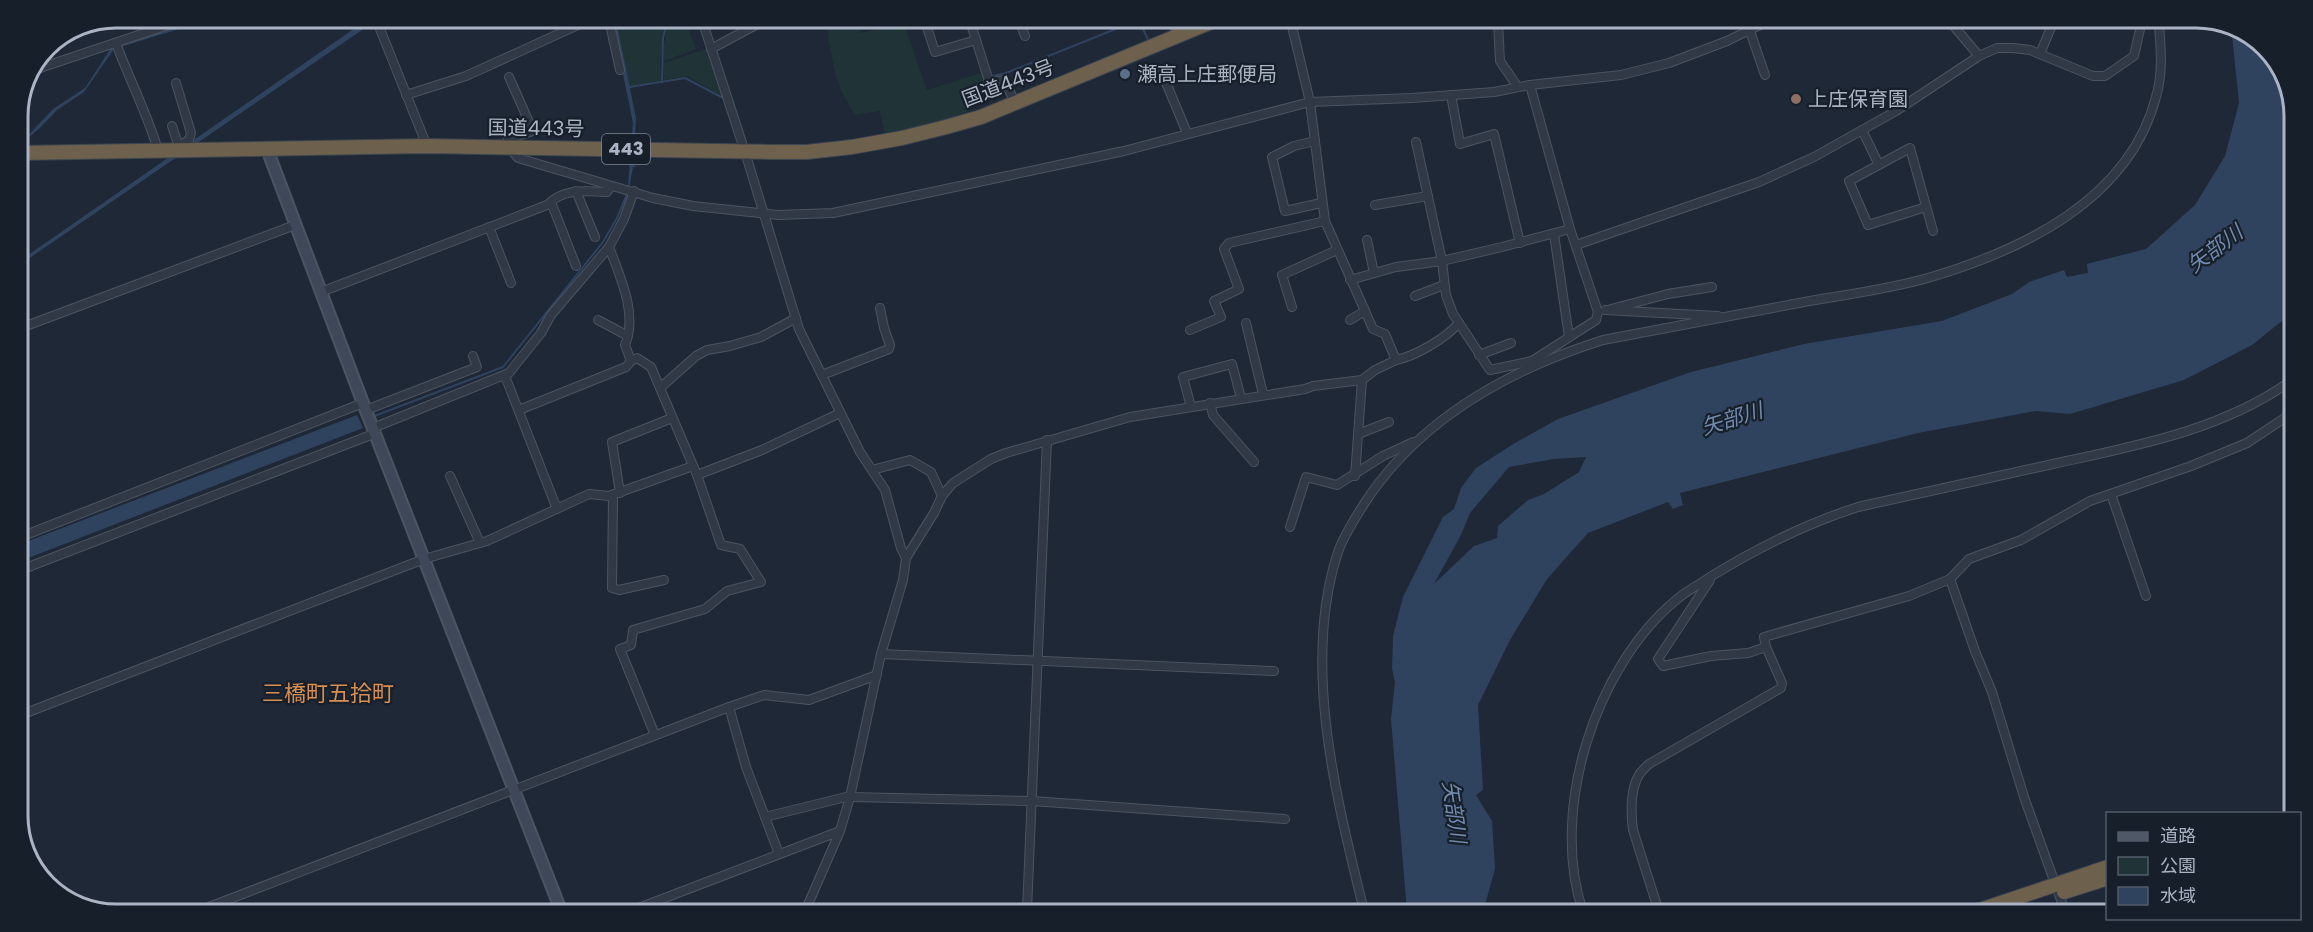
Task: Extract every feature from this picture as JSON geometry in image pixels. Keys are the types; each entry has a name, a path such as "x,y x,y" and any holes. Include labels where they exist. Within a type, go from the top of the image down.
{"highway":[{"name":"国道443号","path":"29,153 179,148 427,146 807,152 902,138 981,117 1196,28"},
{"path":"2021,904 2106,868"},
{"path":"2003,904 2106,878"}],"main road":[{"path":"1176,28 1179,35"}],"street":[{"path":"45,66 160,28"},
{"path":"380,28 427,146"},
{"path":"406,95 466,76 571,28"},
{"path":"611,28 620,70"},
{"path":"704,28 746,152 796,318 840,413 885,490 901,548 906,558"},
{"path":"711,49 750,28"},
{"path":"927,28 935,52 976,40"},
{"path":"972,28 988,78 991,82 1004,80 1013,98"},
{"path":"1022,28 1025,36"},
{"path":"1292,28 1310,102 1324,221 1373,328 1384,334 1396,360"},
{"path":"1498,28 1500,61 1510,80 1517,86"},
{"path":"509,77 533,131 508,138 509,147 518,159 611,186 693,206 778,215 855,210 1113,154 1310,102 1494,92 1517,86 1621,75 1669,63 1755,28"},
{"path":"1955,28 1979,56"},
{"path":"2040,54 2051,28"},
{"path":"1576,245 1758,182 1814,157 1896,111 1979,56 1996,48 2013,48 2040,54 2093,76 2105,76 2134,57 2140,28"},
{"path":"1416,142 1442,261 1444,285 1453,314 1490,370 1533,363 1603,340 1928,278 2009,248 2084,206 2111,181 2129,159 2142,138 2158,88 2161,53 2159,28"},
{"path":"1750,31 1765,75"},
{"path":"116,43 130,82 150,124 158,150"},
{"path":"1162,73 1187,133"},
{"path":"172,126 179,148 189,140 191,134 176,83"},
{"path":"1530,85 1570,229 1602,311"},
{"path":"1451,95 1460,144 1494,134 1521,243"},
{"path":"1862,130 1879,165"},
{"path":"1315,141 1294,146 1272,157 1285,211 1322,203"},
{"path":"1926,207 1868,225 1849,181 1910,148 1933,231"},
{"path":"267,149 558,904"},
{"path":"321,291 548,205 576,190 607,192 611,186"},
{"path":"576,190 595,237"},
{"path":"29,567 505,376 541,333 551,315 609,247 624,219 634,191"},
{"path":"1375,205 1428,196"},
{"path":"550,202 576,266"},
{"path":"1191,330 1221,317 1214,302 1239,289 1224,249 1229,243 1324,221"},
{"path":"29,325 295,225"},
{"path":"489,227 511,283"},
{"path":"1350,280 1396,267 1442,261 1521,243 1570,229"},
{"path":"1554,234 1569,337"},
{"path":"1367,240 1374,273"},
{"path":"609,247 626,294 630,333 625,345 631,361"},
{"path":"1292,307 1282,275 1337,250"},
{"path":"1415,296 1444,285"},
{"path":"1362,904 1340,807 1327,724 1324,645 1326,609 1331,580 1345,536 1385,475 1418,440 1476,397 1533,363 1596,320 1602,311 1668,294 1712,287"},
{"path":"822,375 889,349 890,345 880,308"},
{"path":"1350,320 1365,311"},
{"path":"1602,311 1694,313 1726,317"},
{"path":"660,388 696,356 707,350 761,338 772,329 796,318"},
{"path":"598,320 628,336"},
{"path":"1246,323 1263,394"},
{"path":"808,904 840,831 850,797 881,654 903,580 906,558 942,496 953,483 991,459 1047,440 1130,417 1362,380 1375,370 1406,358 1451,333 1459,323"},
{"path":"1479,355 1511,343"},
{"path":"29,534 365,406 477,367 473,356"},
{"path":"519,410 626,367 637,358 651,367 697,475 721,545 740,549 761,582 726,591 705,609 633,630 631,645 620,649 655,735"},
{"path":"1191,407 1184,376 1232,364 1241,398"},
{"path":"505,376 557,509"},
{"path":"1355,476 1362,380"},
{"path":"1581,904 1573,863 1573,817 1579,770 1589,732 1604,695 1648,629 1676,600 1766,544 1827,517 1858,507 2152,441 2222,418 2260,400 2284,385"},
{"path":"1210,403 1213,415 1254,462"},
{"path":"697,475 762,450 840,413"},
{"path":"664,580 619,590 612,588 616,494 612,442 672,418"},
{"path":"1656,904 1631,818 1639,774 1649,764 1781,688 1782,682 1766,647 1764,637 1909,596 1950,579 1969,559 2021,540 2090,501 2191,466 2247,443 2284,418"},
{"path":"1358,434 1389,422"},
{"path":"1027,904 1047,440"},
{"path":"1290,527 1306,477 1337,485 1355,476 1383,456 1418,440"},
{"path":"872,470 909,460 931,472 942,496"},
{"path":"29,712 424,559 480,543 589,494 609,496 693,466"},
{"path":"450,476 480,543"},
{"path":"2111,494 2146,596"},
{"path":"1713,576 1658,659 1663,666 1711,656 1748,653 1766,647"},
{"path":"1950,579 1992,692 2024,797 2062,904"},
{"path":"881,654 1274,670"},
{"path":"217,904 729,707 764,695 809,700 877,675"},
{"path":"729,707 746,767 779,854"},
{"path":"765,817 850,797 1032,801 1285,819"},
{"path":"649,904 840,831"}],"green space":[{"path":"617,28 666,28 660,61 661,81 628,87"},
{"path":"667,28 688,28 696,49 664,61"},
{"path":"829,28 860,28 860,33 884,28 905,28 927,90 981,73 986,84 962,95 972,110 941,121 885,135 880,111 855,115 841,91 828,37"},
{"path":"709,48 724,95 722,96 687,76 664,80 663,63"}],"water":[{"path":"173,28 182,28 114,49 84,92 57,110 29,137 53,109 85,88 111,48"},
{"path":"355,28 365,28 29,258 29,254"},
{"path":"614,28 618,28 636,118 633,164 636,167 633,167 628,194 625,193 628,185 633,123"},
{"name":"矢部川","path":"2232,36 2241,40 2263,58 2275,77 2283,99 2284,319 2252,345 2184,380 2070,414 2036,411 1918,433 1680,493 1683,505 1673,509 1668,502 1588,533 1547,579 1510,640 1478,705 1483,790 1476,795 1492,821 1495,869 1485,904 1406,904 1391,719 1395,682 1392,669 1393,636 1403,597 1443,517 1454,509 1461,488 1476,468 1558,419 1691,372 1804,344 1942,321 2012,294 2029,282 2064,270 2067,277 2088,273 2087,264 2146,249 2195,205 2225,156 2239,103","holes":["1586,457 1579,472 1544,494 1528,500 1498,526 1497,538 1474,546 1434,584 1461,535 1470,513 1509,467 1554,459"]},
{"path":"357,415 363,428 29,558 29,541"}],"waterway":[{"path":"662,82 663,38 666,28"},
{"path":"993,76 1006,73 1118,28"},
{"path":"1143,28 1148,40"},
{"path":"630,87 685,78 725,99"},
{"path":"372,417 503,367 603,242 627,194"}],"place":[{"name":"瀬高上庄郵便局","path":"1125,74"},
{"name":"上庄保育園","path":"1796,99"}],"district":[{"name":"三橋町五拾町","path":"328,693"}]}
